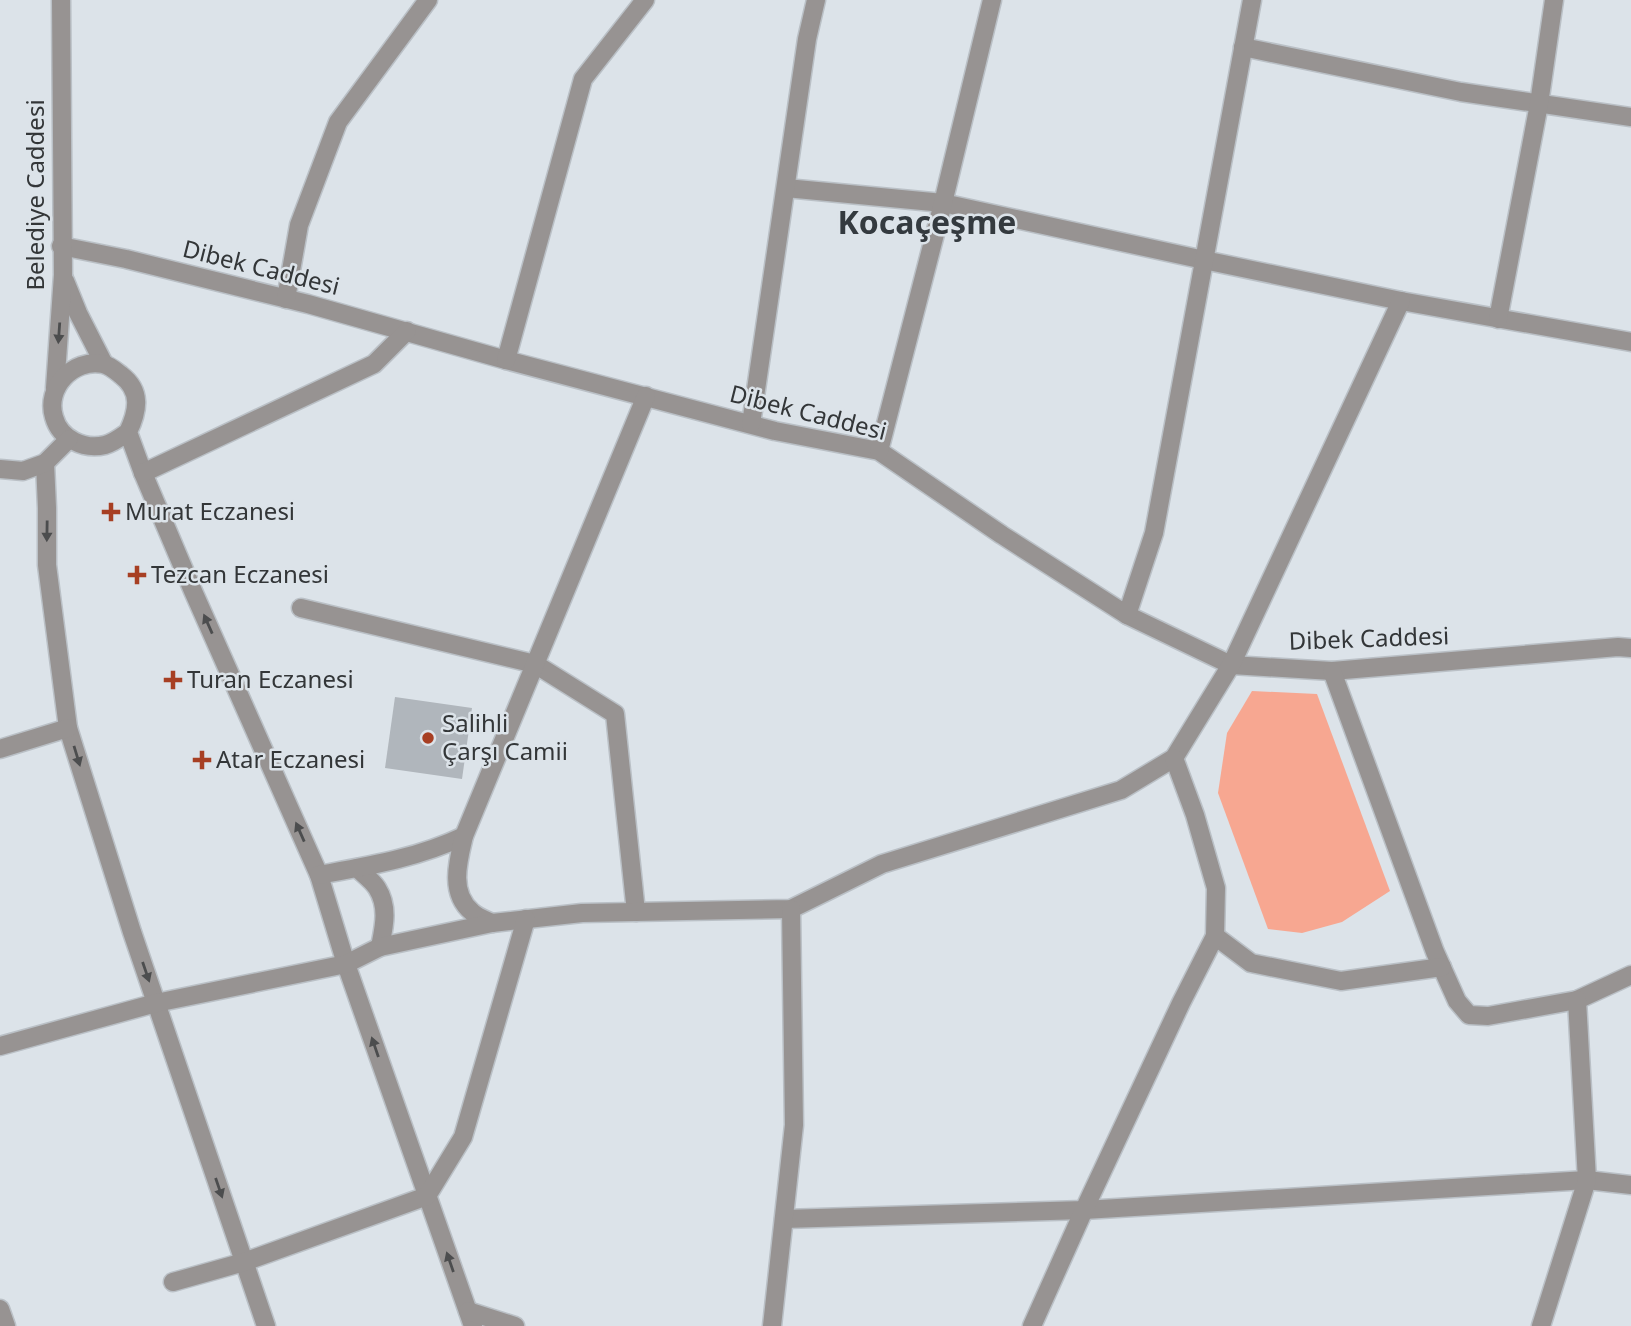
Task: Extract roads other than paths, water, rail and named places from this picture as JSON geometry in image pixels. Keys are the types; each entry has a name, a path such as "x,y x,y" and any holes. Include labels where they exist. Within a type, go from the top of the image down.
{"street":[{"name":"Belediye Caddesi","path":"55,390 63,275 61,0"},
{"path":"286,299 299,225 338,122 428,0"},
{"path":"506,359 583,79 645,0"},
{"path":"751,424 807,38 816,0"},
{"path":"879,451 992,0"},
{"path":"1127,615 1154,533 1252,0"},
{"path":"1498,319 1539,104 1554,0"},
{"path":"1243,47 1461,92 1631,117"},
{"path":"786,188 943,203 1401,301 1631,342"},
{"name":"Dibek Caddesi","path":"61,246 127,259 286,299 775,431 879,451 1002,535 1127,615 1231,666 1332,671 1631,648"},
{"path":"63,275 78,313 104,363 125,377 136,396 137,409 128,432 107,444 94,447 81,445 69,439 54,417 52,403 55,390 70,371 81,366 104,363"},
{"path":"0,1046 156,1003 346,964 380,947 492,923 582,913 791,909 882,864 1121,790 1174,758 1231,666 1401,301"},
{"path":"143,473 374,364 407,331"},
{"path":"492,923 472,912 459,896 457,867 464,836 646,396"},
{"path":"128,432 193,591 319,875 346,964 470,1319 515,1326"},
{"path":"0,469 23,471 44,463 69,439"},
{"path":"44,463 47,565 68,728 132,932 266,1326"},
{"path":"301,608 535,664 615,714 635,912"},
{"path":"1332,671 1442,967 1457,1001 1469,1015 1488,1016 1577,1000 1631,975"},
{"path":"0,748 68,728"},
{"path":"1032,1326 1181,1003 1215,936 1216,888 1195,815 1174,758"},
{"path":"319,875 380,864 442,846 464,836"},
{"path":"357,868 376,886 382,898 386,918 380,947"},
{"path":"772,1326 794,1125 791,909"},
{"path":"173,1282 244,1262 427,1196 463,1137 526,919"},
{"path":"1215,936 1251,962 1341,981 1442,967"},
{"path":"1541,1326 1587,1180 1577,1000"},
{"path":"784,1220 1084,1210 1587,1180 1631,1185"},
{"path":"0,1309 6,1326"}],"place":[{"name":"Murat Eczanesi","path":"111,512"},
{"name":"Tezcan Eczanesi","path":"137,575"},
{"name":"Turan Eczanesi","path":"173,680"},
{"name":"Salihli Çarşı Camii","path":"428,738"},
{"name":"Atar Eczanesi","path":"202,760"}],"district":[{"name":"Kocaçeşme","path":"927,223"}]}
